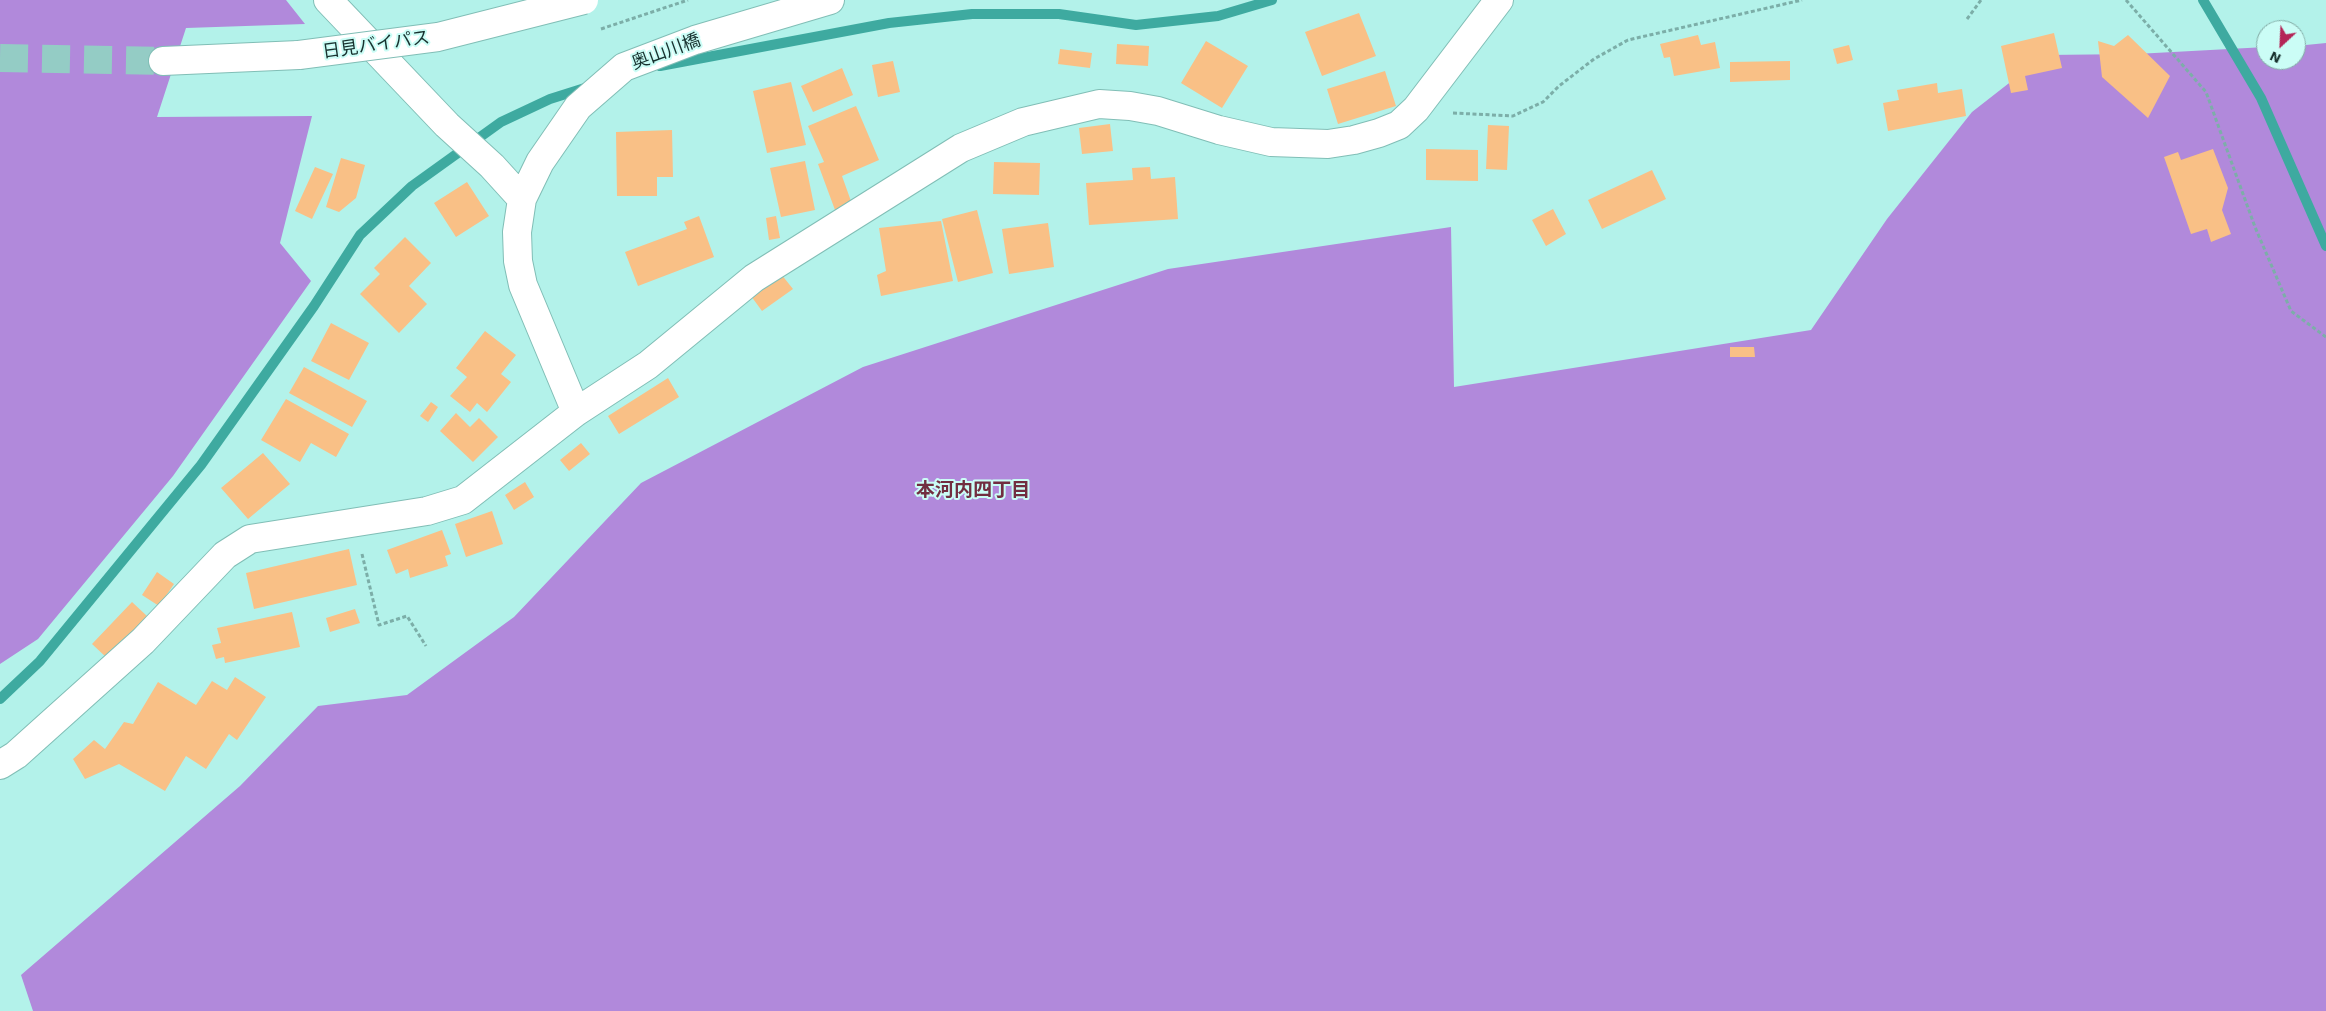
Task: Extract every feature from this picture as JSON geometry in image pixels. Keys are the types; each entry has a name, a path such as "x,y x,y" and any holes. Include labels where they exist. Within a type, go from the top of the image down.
{"main road":[{"path":"328,0 447,125 492,166 522,199"},
{"name":"日見バイパス","path":"163,61 299,55 438,37 584,0"},
{"name":"奥山川橋","path":"576,412 524,285 518,260 517,232 522,199 540,162 578,107 624,68 695,40 830,0"},
{"path":"0,765 16,755 143,641 225,555 250,539 427,511 463,500 576,412 648,365 754,278 962,148 1023,122 1084,108 1113,104 1158,111 1254,139 1308,145 1354,140 1399,125 1416,109 1499,0"}],"path":[{"path":"1416,109 1435,112 1513,116 1543,102 1559,86 1594,60 1628,40 1802,0"},
{"path":"1967,19 1981,0"},
{"path":"2126,0 2206,92 2255,227 2291,311 2326,337"},
{"path":"354,522 379,625 406,616 426,646"}],"shaded area":[{"path":"0,0 286,0 305,24 186,28 157,117 312,116 280,243 311,281 173,476 38,639 0,664"},
{"path":"2326,43 2326,1011 33,1011 21,975 240,786 318,706 407,695 514,617 641,483 863,367 1168,269 1451,227 1454,387 1811,330 1887,219 1972,112 2045,55 2136,54 2256,48 2256,70 2306,70 2306,45"}],"building":[{"path":"1359,13 1376,56 1322,76 1305,32"},
{"path":"2054,33 2062,68 2025,76 2028,90 2011,93 2001,46"},
{"path":"1698,35 1701,45 1715,42 1720,68 1674,76 1670,57 1664,58 1660,44"},
{"path":"2128,35 2170,76 2148,118 2102,77 2098,41 2114,46"},
{"path":"1206,41 1248,66 1222,108 1181,83"},
{"path":"1117,44 1149,46 1148,66 1116,64"},
{"path":"1849,45 1853,60 1837,64 1833,49"},
{"path":"1060,49 1092,53 1090,68 1058,64"},
{"path":"893,61 900,92 878,97 872,65"},
{"path":"1790,61 1790,80 1730,82 1730,62"},
{"path":"842,68 853,95 813,112 801,86"},
{"path":"1385,71 1396,106 1338,124 1327,89"},
{"path":"791,82 806,145 767,153 753,91"},
{"path":"1937,83 1938,93 1962,89 1966,116 1888,131 1883,103 1899,100 1897,90"},
{"path":"856,106 879,160 842,176 852,204 835,210 818,164 824,162 808,126"},
{"path":"1110,124 1113,151 1082,154 1079,128"},
{"path":"1488,125 1509,126 1507,170 1486,169"},
{"path":"672,130 673,177 657,177 657,196 617,196 616,132"},
{"path":"1426,149 1478,150 1478,181 1426,180"},
{"path":"2213,149 2228,188 2222,210 2231,234 2211,242 2207,229 2191,234 2164,157 2178,152 2181,160"},
{"path":"341,158 365,165 356,198 339,212 326,207"},
{"path":"805,161 815,210 781,217 770,168"},
{"path":"994,162 1040,163 1039,195 993,194"},
{"path":"315,167 333,174 312,219 295,211"},
{"path":"1150,167 1151,179 1175,177 1178,219 1089,225 1086,183 1133,180 1132,168"},
{"path":"1652,170 1666,199 1602,229 1588,200"},
{"path":"467,182 489,216 456,237 434,203"},
{"path":"1553,209 1566,234 1546,246 1532,220"},
{"path":"977,210 993,273 958,282 942,219"},
{"path":"699,216 714,257 638,286 625,252 687,229 684,222"},
{"path":"776,216 780,238 769,240 766,218"},
{"path":"941,221 953,281 881,296 877,275 886,271 879,228"},
{"path":"1048,223 1054,267 1009,274 1002,229"},
{"path":"405,237 431,263 409,286 427,304 399,333 360,294 380,274 374,268"},
{"path":"781,274 793,289 762,311 751,296"},
{"path":"331,323 369,343 349,380 311,361"},
{"path":"485,331 516,355 501,374 511,382 487,412 477,403 470,412 450,396 467,377 456,368"},
{"path":"1730,347 1754,347 1755,357 1730,357"},
{"path":"304,367 367,401 352,427 289,393"},
{"path":"668,378 679,397 619,434 608,416"},
{"path":"286,399 349,434 336,457 311,443 300,462 261,440"},
{"path":"431,402 438,407 428,422 420,416"},
{"path":"456,413 470,427 479,418 498,437 473,462 440,431"},
{"path":"581,443 590,454 569,471 560,460"},
{"path":"263,453 290,484 248,519 221,488"},
{"path":"525,482 534,497 514,510 505,495"},
{"path":"492,511 503,544 466,557 455,524"},
{"path":"442,530 451,554 445,556 448,566 410,578 408,569 396,574 387,550"},
{"path":"349,549 357,585 254,609 246,573"},
{"path":"157,572 174,584 159,606 142,595"},
{"path":"132,602 147,616 107,658 92,644"},
{"path":"355,609 360,623 330,632 326,618"},
{"path":"292,612 300,647 225,663 224,657 216,659 212,645 221,643 217,628"},
{"path":"235,677 266,697 237,740 229,734 206,769 186,756 165,791 119,764 85,779 73,759 94,740 105,749 124,722 133,724 158,682 196,705 212,681 227,690"}],"waterway":[{"path":"660,66 889,23 972,14 1059,14 1136,25 1218,16 1272,0"},
{"path":"2203,0 2261,98 2326,246"},
{"path":"0,699 40,661 201,465 314,306 360,235 412,186 501,122 550,99 588,87"}],"tunnel":[{"path":"0,58 163,61"}],"district":[{"name":"本河内四丁目","path":"973,490"}]}
